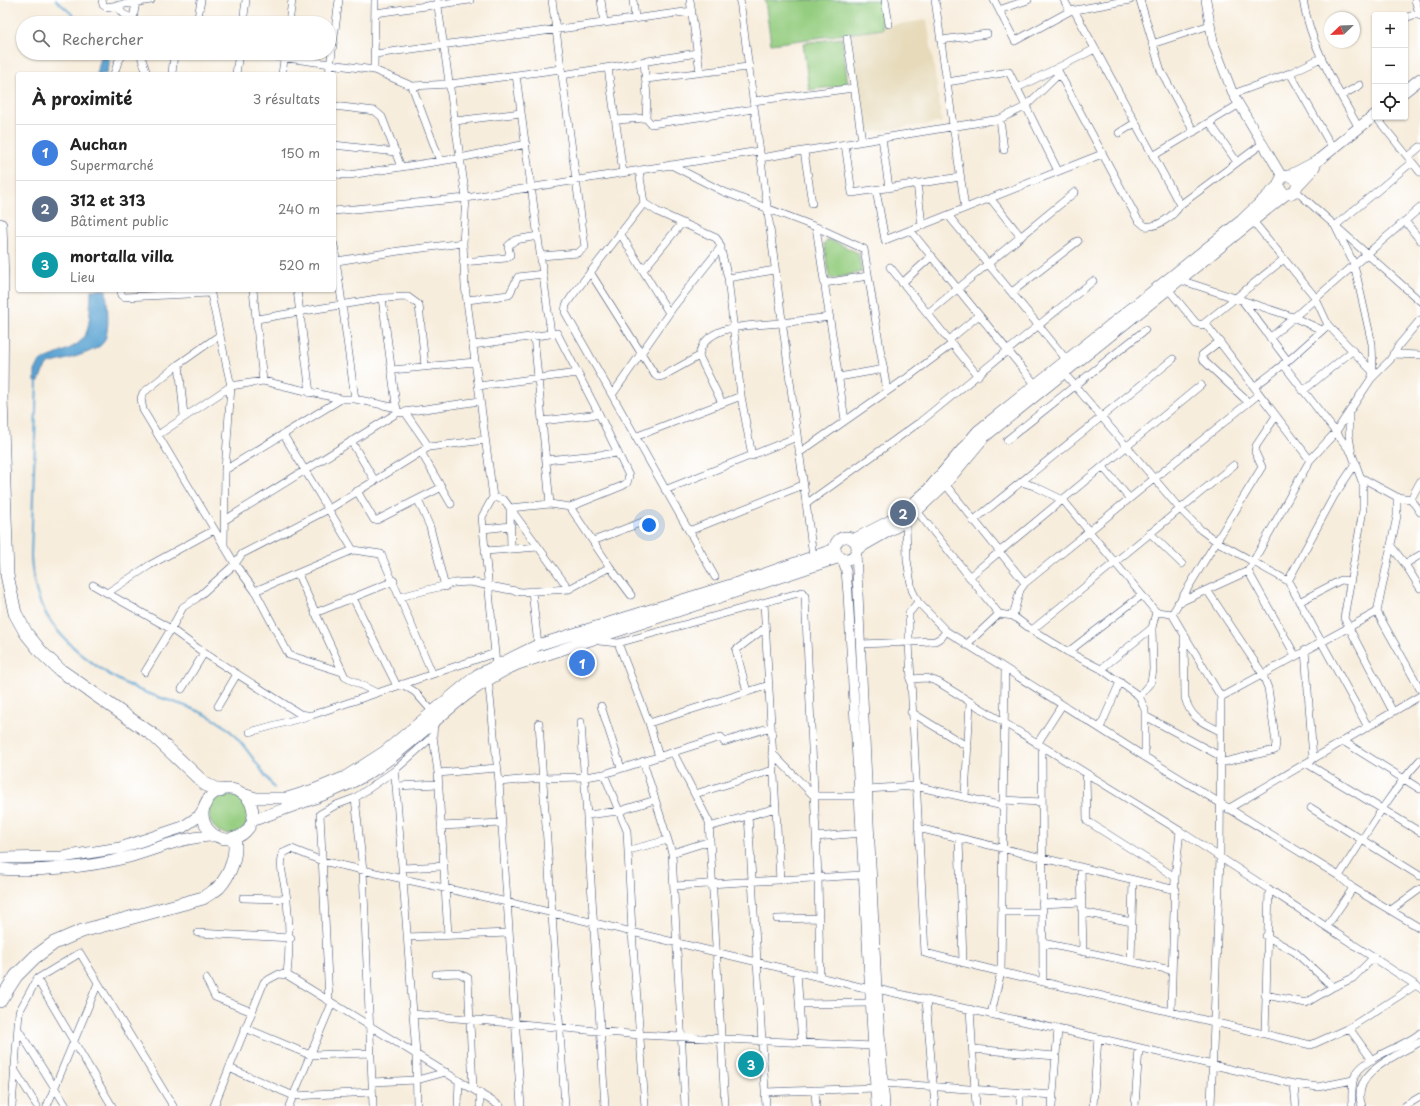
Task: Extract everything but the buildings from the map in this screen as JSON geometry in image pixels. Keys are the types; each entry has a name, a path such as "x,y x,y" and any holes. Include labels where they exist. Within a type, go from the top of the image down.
{"highway":[{"path":"0,225 2,280 0,442"},
{"path":"1,398 7,575 15,613 26,633 42,653 60,670 154,735 206,784 220,791"},
{"path":"0,1001 16,976 35,957 54,943 82,931 203,898 219,887 228,874 235,853 234,838"}],"main road":[{"path":"1408,89 1420,79"},
{"path":"252,822 316,799 350,784 395,755 433,716 477,675 538,645 753,578 813,556 839,555 851,558 855,547 906,510 927,490 968,441 1035,384 1241,221 1288,185 1313,169 1316,162 1372,118"},
{"path":"855,547 906,521 945,484 984,438 1253,220 1288,185"},
{"path":"839,555 836,544 841,538 845,537 855,547"},
{"path":"5,858 62,857 120,848 183,827 199,816 209,799 220,791 232,790 256,798 287,798 313,790 345,777 384,752 488,678 526,660 596,636 783,577 839,555"},
{"path":"4,870 94,864 123,858 193,838 217,836 234,838 243,834 252,822 253,816 250,804 243,794"},
{"path":"206,805 204,819 211,832 217,836"}],"street":[{"path":"102,0 104,7 151,0"},
{"path":"198,16 201,0"},
{"path":"244,16 246,0"},
{"path":"290,16 292,0"},
{"path":"336,21 339,0"},
{"path":"374,70 375,0"},
{"path":"375,13 438,2 470,0"},
{"path":"541,256 578,253 585,247 552,0"},
{"path":"601,0 604,22"},
{"path":"633,0 635,18"},
{"path":"690,0 700,72"},
{"path":"740,0 813,556"},
{"path":"885,0 889,24"},
{"path":"935,0 965,208"},
{"path":"994,0 1015,41 1072,10 1092,3 1130,0"},
{"path":"999,10 1028,0"},
{"path":"1064,0 1072,10 1096,49 1180,205"},
{"path":"1140,0 1161,71 1194,132"},
{"path":"1206,0 1213,42 1233,94 1238,105 1288,185 1420,301"},
{"path":"1303,0 1308,24 1321,58 1359,128"},
{"path":"1408,17 1419,15 1415,0"},
{"path":"135,16 136,2"},
{"path":"438,2 466,198 463,262 493,497 482,518 496,665"},
{"path":"116,5 126,16"},
{"path":"375,54 692,11"},
{"path":"1152,44 1210,25"},
{"path":"941,40 987,34"},
{"path":"847,38 862,141"},
{"path":"1017,88 1058,72 1096,49"},
{"path":"310,60 374,70 412,86 450,84 516,75 608,68 644,61 697,54"},
{"path":"1233,94 1290,72 1321,58"},
{"path":"115,72 119,60"},
{"path":"142,60 146,72"},
{"path":"172,72 173,60"},
{"path":"236,72 238,60"},
{"path":"282,72 283,60"},
{"path":"329,72 331,60"},
{"path":"644,61 646,79 646,118 651,124 754,109"},
{"path":"646,79 748,67"},
{"path":"608,68 623,173"},
{"path":"947,82 1009,72 1058,171"},
{"path":"336,211 466,198 671,165 760,154 804,151 1000,118 1025,107 1058,72"},
{"path":"1058,72 1138,220 1145,226 1155,226 1177,211 1180,205 1262,144"},
{"path":"1290,72 1332,149"},
{"path":"516,75 551,334"},
{"path":"1342,96 1360,85"},
{"path":"412,86 440,161"},
{"path":"753,101 854,88"},
{"path":"1154,156 1238,105"},
{"path":"336,106 375,111 379,114 382,117 402,167"},
{"path":"455,121 522,112"},
{"path":"616,120 646,118"},
{"path":"1000,118 1004,150"},
{"path":"1378,120 1420,172"},
{"path":"1119,133 1135,122"},
{"path":"1210,122 1237,162"},
{"path":"882,138 889,188"},
{"path":"336,174 349,175 460,158 526,144"},
{"path":"845,144 852,193 961,176"},
{"path":"336,145 396,152"},
{"path":"1335,226 1410,160 1420,147"},
{"path":"804,151 812,203"},
{"path":"876,190 885,240 1102,154"},
{"path":"671,165 722,191 816,227 864,249 887,391"},
{"path":"639,170 644,203 590,272 564,309 566,317 612,394 715,577"},
{"path":"917,183 922,225"},
{"path":"927,314 1076,192"},
{"path":"990,198 1021,237"},
{"path":"644,203 658,212 716,238 721,247 728,278 741,396 752,456"},
{"path":"1270,338 1293,316 1420,208"},
{"path":"948,215 1066,359"},
{"path":"1253,220 1315,297 1325,327"},
{"path":"1405,221 1420,240"},
{"path":"643,270 682,223"},
{"path":"1335,226 1354,264 1372,344 1373,372 1371,380"},
{"path":"816,227 845,420"},
{"path":"910,230 1035,384"},
{"path":"620,233 669,313"},
{"path":"463,262 506,258 510,255 508,246 511,242 538,236"},
{"path":"1012,292 1078,240"},
{"path":"337,262 399,251 463,243"},
{"path":"612,394 641,355 669,313 721,247"},
{"path":"336,256 355,399"},
{"path":"902,283 932,256"},
{"path":"1168,290 1196,323 1202,325 1239,299 1284,259"},
{"path":"890,267 978,376"},
{"path":"728,278 775,270"},
{"path":"590,272 655,375 658,377 699,356"},
{"path":"467,300 509,295 518,277 543,274"},
{"path":"824,283 868,276"},
{"path":"1180,280 1325,327 1373,372"},
{"path":"806,504 919,423 1093,281"},
{"path":"121,292 121,295 124,297 180,292"},
{"path":"210,292 231,386 226,470 224,546"},
{"path":"253,292 263,381"},
{"path":"297,292 310,393"},
{"path":"257,319 382,298 408,297 419,305 425,366"},
{"path":"382,298 397,410"},
{"path":"1239,299 1270,338 1303,391 1352,454 1362,478 1364,492 1363,510 1344,618 1394,712"},
{"path":"799,453 906,378 950,342 979,315"},
{"path":"722,403 699,356 702,345 709,338 733,328 830,317"},
{"path":"1178,604 1248,571 1310,460 1335,432 1371,380 1382,369 1398,345 1420,320"},
{"path":"1205,324 1220,341 1310,460"},
{"path":"1254,387 1325,327"},
{"path":"1007,440 1145,330"},
{"path":"473,345 557,333 629,476 627,483 570,507 550,504 510,508"},
{"path":"220,335 179,364 143,393 141,398 143,410 235,564 255,591 289,655 342,672"},
{"path":"534,336 550,504"},
{"path":"1220,341 1202,355 1202,359 1248,402"},
{"path":"1303,391 1352,351"},
{"path":"1393,354 1420,355"},
{"path":"973,521 1173,359"},
{"path":"392,370 475,362"},
{"path":"179,364 184,416"},
{"path":"839,377 884,370"},
{"path":"478,386 578,373"},
{"path":"1064,373 1180,509 1201,530 1216,541 1288,581 1368,727"},
{"path":"158,435 184,416 231,386 263,381 310,393 342,399 355,399 405,412 480,401"},
{"path":"969,577 1202,385"},
{"path":"1013,616 1020,590 1025,583 1259,394"},
{"path":"635,437 741,396"},
{"path":"226,470 342,399"},
{"path":"225,520 351,441 397,410"},
{"path":"405,412 429,447"},
{"path":"1349,412 1348,430 1352,454"},
{"path":"543,421 599,414"},
{"path":"1172,614 1262,467 1255,452 1256,446 1276,416"},
{"path":"283,434 353,550"},
{"path":"665,490 797,437"},
{"path":"145,672 171,629 182,607 197,598 235,564 242,554 329,509 429,447 485,440"},
{"path":"351,441 375,481"},
{"path":"421,452 451,504"},
{"path":"546,460 618,453"},
{"path":"1288,581 1334,496 1356,463"},
{"path":"1032,630 1234,466"},
{"path":"1102,467 1129,498"},
{"path":"1362,478 1397,497 1411,500 1420,512"},
{"path":"1021,482 1034,486 1063,500 1156,612 1172,614"},
{"path":"1411,500 1420,482"},
{"path":"945,484 973,521 1025,583"},
{"path":"689,531 803,485"},
{"path":"357,491 374,520 382,518 442,487"},
{"path":"493,497 504,500 569,589"},
{"path":"1397,497 1397,516 1377,612 1420,689"},
{"path":"418,500 430,527 444,587"},
{"path":"570,507 610,567 631,595"},
{"path":"510,508 512,549"},
{"path":"917,511 929,524 999,614 1013,616 1032,630 1068,652 1101,669 1139,696 1145,710 1144,757"},
{"path":"593,541 645,520"},
{"path":"906,521 908,574 912,590 918,602 946,631 1144,757 1340,876 1353,888 1420,928"},
{"path":"483,528 511,526"},
{"path":"107,593 150,565 214,530"},
{"path":"1150,533 1182,564"},
{"path":"1391,546 1405,564 1420,588"},
{"path":"485,551 538,547"},
{"path":"855,547 867,789 873,989 870,1003 876,1106"},
{"path":"255,591 353,550 380,554 394,581 432,673"},
{"path":"839,555 846,570 862,875 885,1106"},
{"path":"1405,564 1420,555"},
{"path":"400,598 470,582 521,592 569,589 610,567"},
{"path":"1248,571 1295,656"},
{"path":"299,573 300,579 342,672 349,681 377,693"},
{"path":"1299,602 1341,580 1350,581"},
{"path":"315,613 394,581"},
{"path":"93,585 171,629 204,653 300,714 307,715"},
{"path":"1145,716 1220,760 1275,750 1276,744 1268,688 1262,673 1207,590"},
{"path":"532,591 538,645"},
{"path":"596,636 599,641 618,643 764,603 798,592 802,592 805,596 818,877 820,977"},
{"path":"1068,652 1142,595"},
{"path":"353,598 400,685 416,692 433,716 433,736 439,784 448,935"},
{"path":"910,679 927,678 938,682 1180,831 1418,986 1349,1028 1311,1045 925,953 911,712 910,679 909,642 909,613 918,602"},
{"path":"764,603 780,880"},
{"path":"1139,696 1151,682 1153,670 1152,628 1156,612"},
{"path":"1221,697 1262,673 1377,612"},
{"path":"966,645 999,614"},
{"path":"1172,614 1221,697 1220,858 1211,1106"},
{"path":"747,692 736,650 765,628"},
{"path":"1101,669 1152,628"},
{"path":"861,644 935,640 942,637 946,631"},
{"path":"1184,636 1185,698 1188,707 1194,717 1220,731"},
{"path":"618,643 649,723 659,756"},
{"path":"1305,650 1313,759"},
{"path":"182,689 204,653"},
{"path":"250,732 377,693 494,653"},
{"path":"991,1014 1002,972 1002,849 1005,669"},
{"path":"218,706 237,674"},
{"path":"488,678 499,782 514,1024 521,1106"},
{"path":"1100,728 1120,682"},
{"path":"649,723 769,685"},
{"path":"1228,809 1420,696"},
{"path":"965,797 970,703"},
{"path":"1043,982 1042,802 1040,746 1062,705"},
{"path":"601,706 621,768"},
{"path":"911,712 968,746"},
{"path":"581,722 602,1032 605,1106"},
{"path":"539,723 565,1106"},
{"path":"499,782 542,778 585,777 604,774 721,737 724,742 771,727"},
{"path":"290,1106 331,1002 320,814 336,804 355,798 394,771 433,736"},
{"path":"1343,741 1420,789"},
{"path":"673,752 709,822 710,827 725,1106"},
{"path":"772,753 814,796 858,796"},
{"path":"1340,876 1382,808 1403,779 1420,760"},
{"path":"643,761 672,853 685,1106"},
{"path":"1306,763 1420,832"},
{"path":"438,773 497,768"},
{"path":"695,794 773,770"},
{"path":"394,771 416,1054 417,1106"},
{"path":"604,774 627,830 632,932 645,1106"},
{"path":"1086,774 1087,821 1175,877"},
{"path":"396,786 439,784"},
{"path":"867,789 915,786 965,797 1003,803 1042,802"},
{"path":"355,798 363,870 373,1106"},
{"path":"587,815 619,811 656,800"},
{"path":"710,827 776,808"},
{"path":"1311,808 1420,876"},
{"path":"748,815 766,1106"},
{"path":"441,826 502,823"},
{"path":"918,828 1176,890"},
{"path":"1171,1011 1171,970 1176,890 1175,877 1180,831"},
{"path":"816,837 860,833"},
{"path":"959,839 963,963"},
{"path":"629,850 668,840"},
{"path":"672,853 710,841"},
{"path":"287,975 290,938 287,899 280,862 283,853 292,849 322,861 507,902 797,972 970,1009 1294,1084 1318,1087 1353,1080"},
{"path":"402,868 444,866"},
{"path":"1082,868 1083,952"},
{"path":"674,886 862,875"},
{"path":"1131,962 1133,880"},
{"path":"1326,926 1353,888"},
{"path":"1265,1034 1266,936 1269,889"},
{"path":"1391,910 1420,889"},
{"path":"243,898 287,899"},
{"path":"1042,904 1082,902"},
{"path":"1002,912 1042,912"},
{"path":"1082,912 1132,922"},
{"path":"777,918 819,918"},
{"path":"198,933 290,938"},
{"path":"407,936 509,933"},
{"path":"1266,936 1295,952 1333,987"},
{"path":"1042,943 1171,970"},
{"path":"12,1106 19,1012 37,979 80,953 173,1106"},
{"path":"1265,995 1306,1003 1333,987 1353,978 1374,957"},
{"path":"797,972 802,1043"},
{"path":"436,974 459,973 468,978 473,1089"},
{"path":"214,1106 264,982 279,974 287,975 500,1106"},
{"path":"206,978 215,997 252,1012"},
{"path":"37,979 112,1106"},
{"path":"47,1106 98,983"},
{"path":"926,1000 935,1106"},
{"path":"800,1004 870,1003"},
{"path":"970,1009 976,1106"},
{"path":"413,1014 640,1035 872,1046"},
{"path":"245,1028 310,1055 371,1053"},
{"path":"1349,1028 1372,1060"},
{"path":"18,1029 66,1106"},
{"path":"1052,1106 1058,1029"},
{"path":"1352,1106 1353,1080 1357,1071 1372,1060 1413,1039 1420,1033"},
{"path":"1093,1106 1098,1038"},
{"path":"1362,1106 1360,1089 1368,1074 1378,1066 1420,1042"},
{"path":"1135,1106 1139,1048"},
{"path":"973,1049 1055,1056"},
{"path":"14,1068 37,1106"},
{"path":"229,1068 294,1096 372,1092"},
{"path":"372,1082 416,1080 446,1072"},
{"path":"458,1106 459,1081"},
{"path":"883,1083 1053,1095"},
{"path":"1294,1084 1296,1106"},
{"path":"765,1092 875,1088"},
{"path":"815,1090 816,1106"},
{"path":"1020,1092 1020,1106"},
{"path":"480,1093 480,1106"},
{"path":"1405,1106 1420,1097"}],"shaded area":[{"path":"927,20 942,122 865,133 851,31"}],"green space":[{"path":"765,0 879,0 883,29 771,44"},
{"path":"842,38 848,85 809,90 803,43"},
{"path":"831,240 858,253 862,272 831,279 829,277 824,244 826,241"},
{"path":"233,794 240,797 246,803 249,814 248,822 240,831 233,834 225,834 218,831 210,822 209,810 212,803 221,795"}],"water":[{"path":"100,60 109,60 107,72 97,72"},
{"path":"91,292 106,292 108,325 103,343 93,350 69,359 48,364 39,381 35,381 35,371 40,361 68,349 77,344 83,338 87,331"}],"waterway":[{"path":"56,0 74,16"},
{"path":"37,381 31,556 35,588 39,600 49,619 70,644 83,656 111,676 125,684 149,694 204,713 223,725 244,746 274,788"}],"place":[{"name":"312 et 313","path":"903,513"},
{"name":"Auchan","path":"582,663"},
{"name":"mortalla villa","path":"751,1064"}]}
